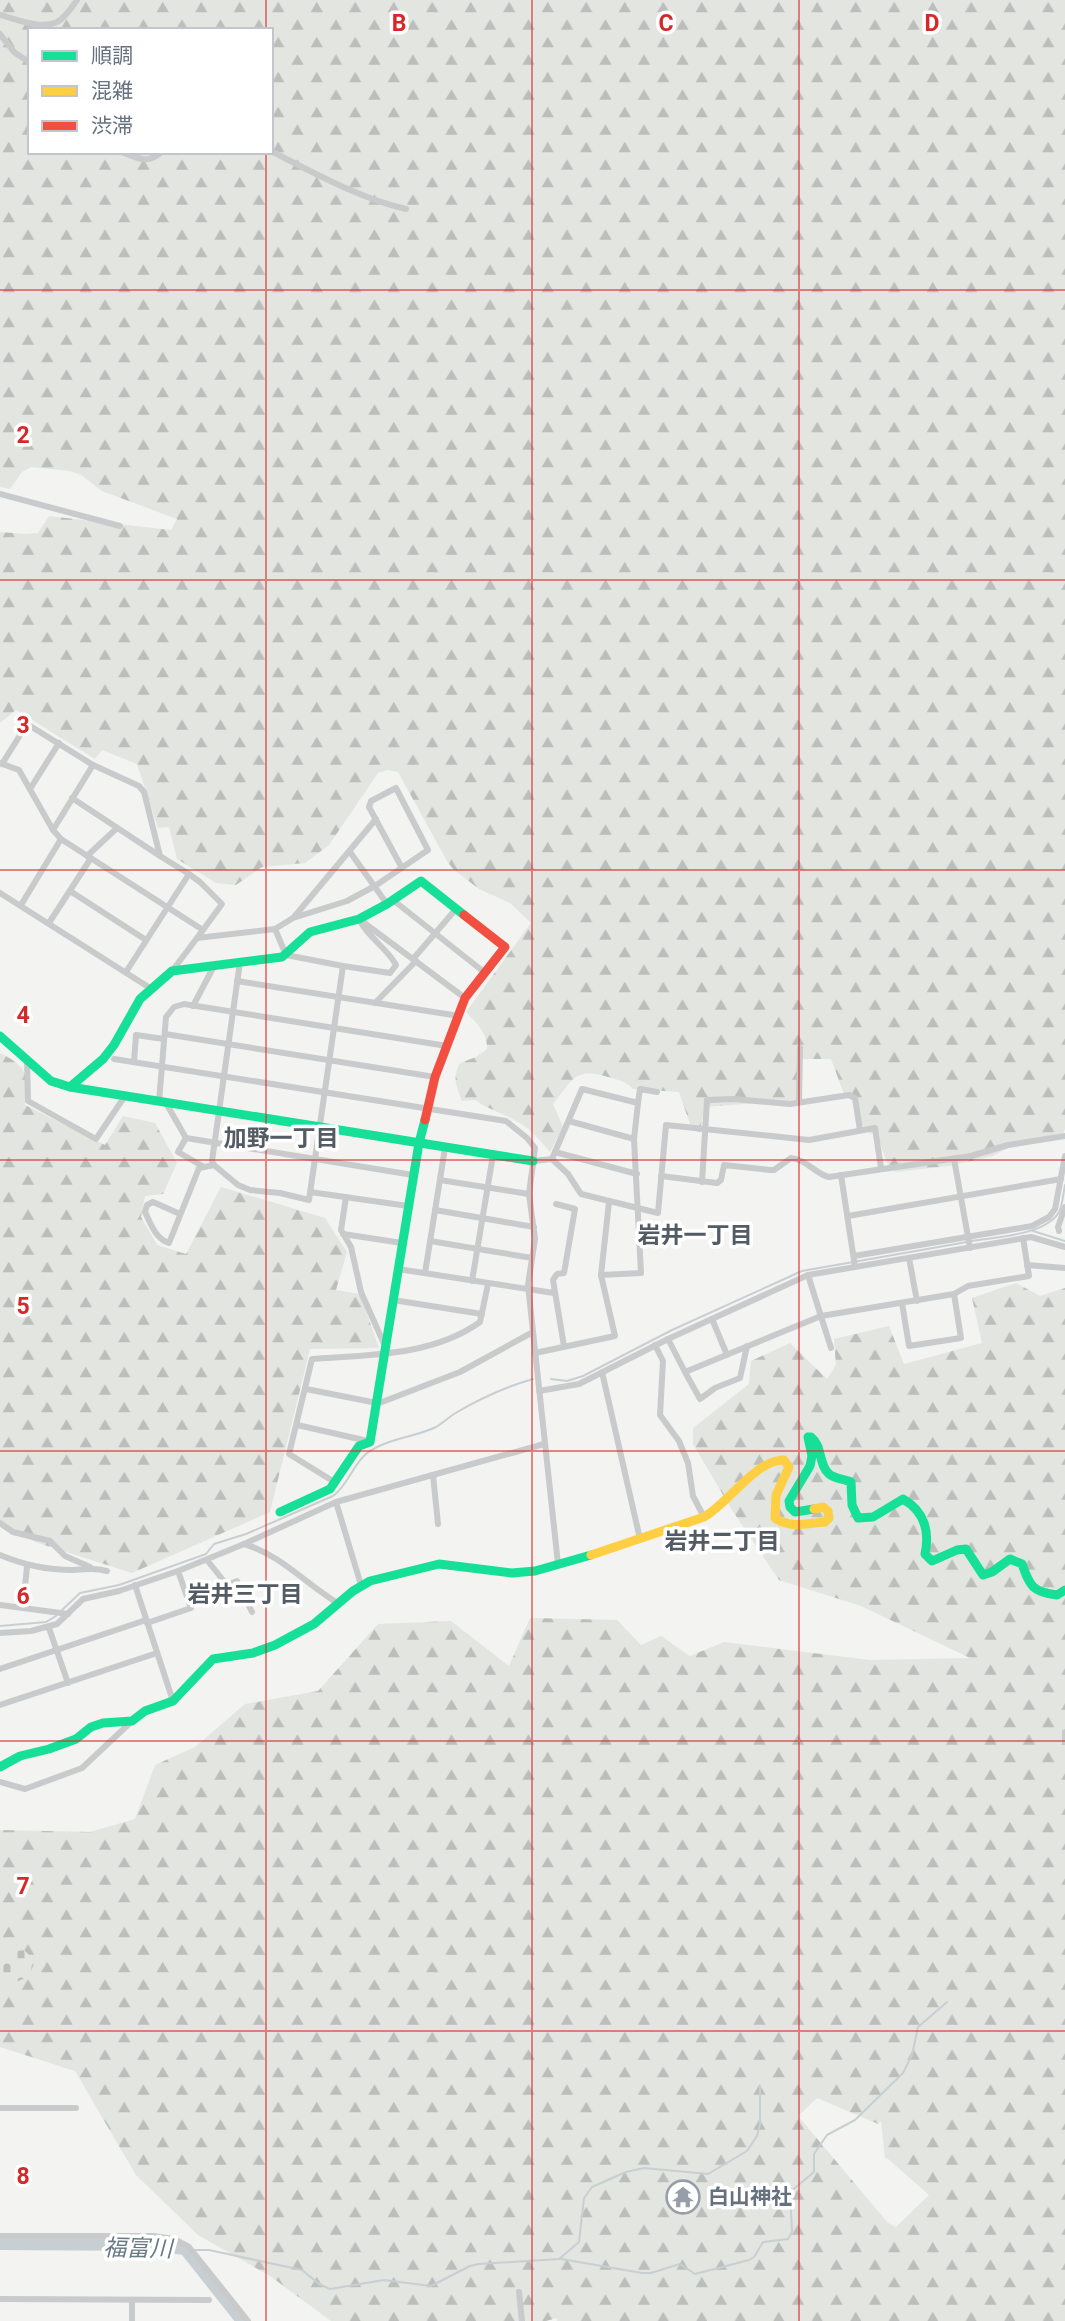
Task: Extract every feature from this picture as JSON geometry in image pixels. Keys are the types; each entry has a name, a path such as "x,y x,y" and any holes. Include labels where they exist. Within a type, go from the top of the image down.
{"street":[{"path":"0,15 46,25 58,22 77,0"},
{"path":"0,34 14,52 28,62"},
{"path":"273,152 331,182 385,204 406,209"},
{"path":"126,154 145,161 152,160 160,154"},
{"path":"0,494 120,526"},
{"path":"160,856 144,792 139,786 93,765 27,724 1,764 19,770 53,830 61,839 203,930"},
{"path":"30,789 59,744"},
{"path":"53,830 93,765"},
{"path":"197,938 275,929 293,918 347,901 375,886 402,868 428,850 397,788 371,801 369,807 402,868"},
{"path":"70,1087 106,1056 139,1001 150,988 164,981 173,971 222,904 189,874 72,798"},
{"path":"293,918 376,819"},
{"path":"49,923 89,857 117,828"},
{"path":"21,905 61,839"},
{"path":"350,852 390,902 484,972"},
{"path":"126,972 189,874"},
{"path":"286,955 310,932 359,919 421,881 505,947 465,998 435,1077 413,1175 370,1442"},
{"path":"70,891 146,940"},
{"path":"0,893 150,988"},
{"path":"375,1003 456,909"},
{"path":"359,919 465,998"},
{"path":"173,971 286,955 390,973 396,965 392,957 364,930 359,919"},
{"path":"275,929 286,955"},
{"path":"214,1165 240,962"},
{"path":"193,1006 215,966"},
{"path":"214,1165 238,1185 250,1190 309,1200 343,966"},
{"path":"237,981 459,1016"},
{"path":"413,1175 186,1139 162,1102 166,1017 174,1007 184,1004 447,1046"},
{"path":"134,1062 136,1035 164,1036 435,1077"},
{"path":"0,1036 51,1081 70,1087 533,1161 554,1155 637,1174"},
{"path":"799,1102 800,1048"},
{"path":"27,1058 28,1101 96,1139 125,1096"},
{"path":"114,1059 506,1121 527,1138 535,1148 529,1194 535,1239 529,1290 558,1564"},
{"path":"554,1155 582,1089 638,1103"},
{"path":"601,1275 641,1273 634,1139 640,1089 657,1092"},
{"path":"702,1182 707,1100 799,1102 849,1095 855,1098 860,1130"},
{"path":"569,1121 634,1139"},
{"path":"554,1155 582,1194 657,1213 666,1125 809,1140 875,1128 881,1168"},
{"path":"661,1176 717,1183 721,1180 724,1165 774,1170 791,1158 805,1161 822,1175 829,1177 954,1159 990,1152 1008,1145 1065,1136"},
{"path":"186,1139 178,1152 204,1167"},
{"path":"425,1273 445,1147"},
{"path":"472,1281 493,1155"},
{"path":"855,1261 909,1258 1043,1221 1055,1209 1065,1156"},
{"path":"954,1159 969,1242"},
{"path":"180,1214 153,1202 147,1205 145,1212 157,1235 169,1243 199,1168 214,1165"},
{"path":"841,1175 855,1261"},
{"path":"848,1216 1061,1179"},
{"path":"440,1180 529,1194"},
{"path":"310,1192 408,1206"},
{"path":"346,1197 341,1230 351,1247 361,1292 385,1350"},
{"path":"535,1353 615,1336 601,1275 609,1202"},
{"path":"556,1204 575,1209 564,1273 557,1274 553,1280 564,1346"},
{"path":"1065,1207 1058,1227 1058,1237 1065,1247"},
{"path":"435,1210 534,1227"},
{"path":"343,1234 402,1243"},
{"path":"539,1391 574,1385 808,1275 855,1261 969,1242 1058,1237"},
{"path":"685,1372 821,1316 954,1294 968,1286 1029,1276 1024,1238"},
{"path":"430,1241 532,1258"},
{"path":"909,1258 917,1301"},
{"path":"1027,1265 1065,1268"},
{"path":"398,1269 554,1293"},
{"path":"808,1275 831,1348"},
{"path":"336,1483 289,1454 312,1359 432,1344 451,1338 480,1322 488,1284"},
{"path":"902,1303 909,1346 961,1338 954,1294"},
{"path":"393,1300 482,1314"},
{"path":"712,1319 727,1355"},
{"path":"306,1389 377,1403 460,1372 533,1332"},
{"path":"668,1339 700,1399 715,1388 740,1378 747,1346"},
{"path":"655,1345 663,1361 660,1415 679,1441 688,1463 692,1496 704,1517"},
{"path":"602,1372 640,1539"},
{"path":"297,1425 370,1442"},
{"path":"0,1782 25,1789 82,1768 145,1711 173,1701 213,1659 221,1655 244,1655 257,1651 309,1628 361,1585 439,1564 525,1573 591,1556 704,1517 717,1510 775,1459 783,1459 789,1467 776,1496 775,1518 778,1522 825,1522 829,1518 828,1511 823,1507 795,1513 788,1504 790,1495 809,1470 812,1459 808,1437 819,1444 829,1474 851,1482 851,1507 858,1518 873,1517 903,1499 907,1500 915,1508 926,1528 928,1536 925,1554 932,1561 938,1561 953,1551 966,1549 984,1576 1010,1559 1022,1564 1030,1587 1035,1591 1057,1595 1065,1590"},
{"path":"280,1511 330,1489 359,1446 370,1442"},
{"path":"0,1633 49,1628 57,1624 61,1613 83,1599 135,1586 207,1560 336,1502 544,1444"},
{"path":"433,1475 438,1524"},
{"path":"336,1502 361,1585"},
{"path":"0,1523 13,1532 50,1541 65,1556 107,1572"},
{"path":"244,1544 276,1558 317,1591 340,1604"},
{"path":"0,1555 27,1566 73,1570 92,1568"},
{"path":"207,1560 227,1585 237,1581 252,1612"},
{"path":"23,1608 27,1566"},
{"path":"0,1669 191,1608 178,1571"},
{"path":"135,1586 173,1701"},
{"path":"0,1605 61,1613"},
{"path":"49,1628 68,1683"},
{"path":"0,1705 157,1653"},
{"path":"0,1767 20,1756 76,1740 90,1727 103,1723 132,1721"},
{"path":"1065,1732 1065,1741"},
{"path":"0,2108 76,2108"},
{"path":"0,2236 154,2236 174,2239 191,2250 248,2321"},
{"path":"519,2292 522,2321"},
{"path":"0,2299 209,2300"},
{"path":"132,2300 132,2321"}],"green space":[{"path":"0,0 1065,0 1063,1133 1011,1146 993,1156 949,1166 895,1172 888,1163 875,1132 870,1134 862,1125 856,1103 844,1094 831,1059 797,1059 799,1100 704,1107 700,1132 692,1130 679,1092 633,1089 625,1082 597,1074 581,1075 570,1082 553,1104 563,1127 550,1152 521,1124 475,1100 462,1101 456,1082 460,1063 487,1049 483,1033 466,1012 531,923 510,903 479,889 453,869 398,772 388,770 378,773 329,845 305,863 262,867 236,885 216,883 177,859 169,827 158,828 137,764 102,750 95,759 16,710 0,723 0,532 38,533 49,516 171,530 177,519 102,491 81,475 70,471 31,467 22,472 10,489 0,487"},
{"path":"0,1053 16,1063 25,1073 25,1105 105,1145 123,1116 155,1123 177,1163 163,1194 145,1196 141,1217 157,1245 186,1254 221,1187 325,1218 347,1252 336,1290 360,1294 379,1348 310,1349 270,1512 132,1573 35,1542 0,1523"},
{"path":"1016,1283 1040,1296 1065,1288 1065,2321 557,2321 557,2318 546,2321 331,2321 270,2276 198,2235 136,2175 75,2071 0,2047 0,1830 90,1832 135,1819 155,1765 195,1747 245,1704 318,1691 378,1624 451,1621 509,1666 530,1618 617,1620 641,1645 661,1636 690,1656 724,1642 870,1660 970,1658 861,1606 779,1580 732,1510 693,1444 693,1428 749,1384 751,1361 790,1343 827,1379 836,1365 834,1339 889,1326 904,1364 982,1343 972,1298","holes":["817,2098 878,2124 881,2121 885,2159 929,2195 896,2227 888,2223 798,2116"]},
{"path":"24,1950 35,1961 29,1976 0,1990 0,1954"}],"waterway":[{"path":"972,1241 1020,1234 1053,1220 1059,1212 1065,1185"},
{"path":"1033,1231 1065,1241"},
{"path":"551,1379 567,1381 583,1376 672,1330 802,1271 967,1242"},
{"path":"60,1612 80,1593 119,1585 206,1554 214,1544 246,1534 333,1496 361,1459 373,1449 436,1427 483,1398 533,1379"},
{"path":"0,1626 46,1622 56,1616"},
{"path":"561,2259 642,2273 680,2264 695,2274 749,2260 754,2257 763,2242 788,2239 792,2232 790,2192 814,2172 814,2154 827,2135 855,2120 903,2073 912,2055 918,2027 947,2002"},
{"path":"195,2250 209,2250 302,2270 330,2289 384,2280 431,2286 479,2264 559,2259 579,2242 584,2198 592,2187 626,2172 644,2168 708,2174 747,2151 757,2136 760,2124 760,2086"},
{"name":"福富川","path":"0,2244 151,2245 185,2249 242,2321"}],"traffic: fast":[{"path":"70,1087 103,1059 140,999 172,971 282,957 310,932 359,919 421,881 464,915"},
{"path":"0,1036 51,1081 70,1087 533,1161"},
{"path":"280,1512 330,1489 359,1446 370,1442 425,1120"},
{"path":"814,1509 795,1512 789,1501 810,1466 812,1456 808,1437 815,1441 829,1474 851,1482 852,1505 858,1518 873,1517 903,1499 916,1509 924,1522 927,1537 925,1554 932,1561 966,1549 983,1575 1010,1559 1022,1564 1030,1583 1037,1590 1057,1595 1065,1590"},
{"path":"0,1767 20,1756 76,1739 91,1727 103,1723 132,1721 145,1711 173,1701 213,1659 253,1653 275,1645 314,1624 353,1591 370,1581 439,1564 512,1573 535,1571 591,1555"}],"traffic: slow":[{"path":"591,1555 704,1517 753,1474 773,1462 784,1460 789,1467 776,1495 775,1518 799,1524 825,1522 829,1518 828,1511 823,1507 814,1509"}],"traffic: jam":[{"path":"425,1120 435,1077 465,998 505,947 464,915"}],"place":[{"name":"白山神社","path":"683,2197"}],"district":[{"name":"加野一丁目","path":"281,1138"},
{"name":"岩井一丁目","path":"695,1235"},
{"name":"岩井二丁目","path":"722,1541"},
{"name":"岩井三丁目","path":"245,1594"}]}
